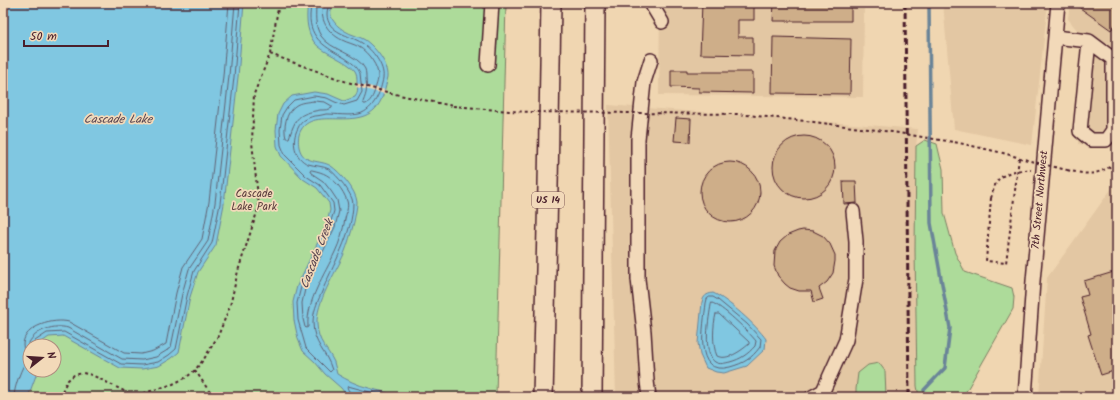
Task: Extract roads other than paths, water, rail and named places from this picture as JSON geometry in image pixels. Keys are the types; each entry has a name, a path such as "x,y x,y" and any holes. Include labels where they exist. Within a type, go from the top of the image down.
{"highway":[{"name":"US 14","path":"543,397 551,3"},
{"path":"592,397 595,3"},
{"path":"592,340 596,397"}],"street":[{"path":"488,65 492,3"},
{"path":"652,3 662,22"},
{"name":"7th Street Northwest","path":"1025,397 1033,281 1058,3"},
{"path":"1055,37 1089,41 1115,55 1113,130 1106,140 1091,140 1080,131 1089,41"},
{"path":"649,397 638,279 638,140 644,82 651,60"},
{"path":"821,395 846,340 856,279 856,241 853,211"}],"water":[{"name":"Cascade Lake","path":"3,3 244,3 238,77 224,204 216,245 198,272 190,297 179,352 159,366 142,369 120,368 63,336 48,338 22,338 22,378 35,378 28,397 3,397"},
{"name":"Cascade Creek","path":"308,3 336,3 332,7 331,11 334,22 350,34 369,43 381,56 388,72 384,92 377,106 368,114 356,118 318,119 308,123 301,130 298,140 301,153 304,157 312,161 327,164 339,172 354,192 357,202 354,222 345,250 323,297 320,307 317,324 319,336 334,362 337,374 356,384 396,397 348,397 341,388 303,351 298,339 294,320 293,302 297,286 327,223 330,210 329,203 317,188 303,179 281,156 277,146 276,130 278,114 283,104 292,96 314,92 328,94 344,101 355,97 358,89 356,74 353,69 318,46 311,37 307,23"},
{"path":"713,293 741,313 766,339 765,349 747,366 724,373 706,368 700,355 698,343 702,302 706,296"}],"waterway":[{"path":"924,390 945,368 950,328 931,223 929,3"}],"railway":[{"path":"905,3 909,397"}],"park label":[{"name":"Cascade Lake Park","path":"254,200"}]}
